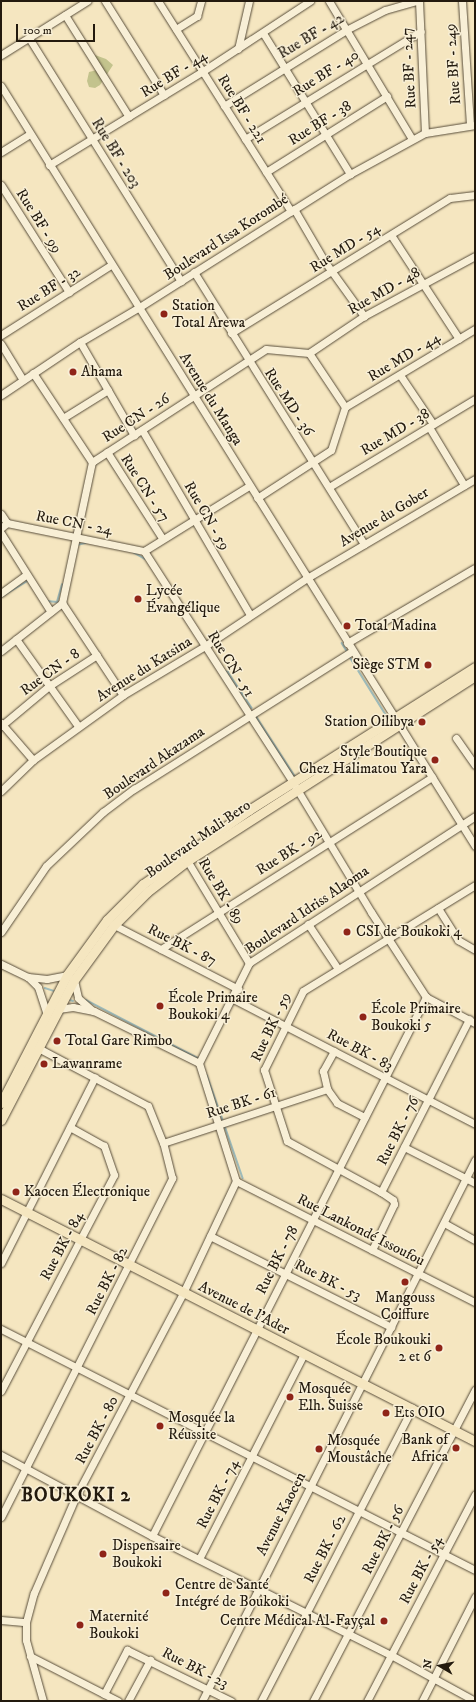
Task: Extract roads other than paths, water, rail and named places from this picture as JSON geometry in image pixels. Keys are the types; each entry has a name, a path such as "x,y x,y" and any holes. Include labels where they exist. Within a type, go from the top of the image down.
{"main road":[{"name":"Boulevard Mali Bero","path":"1,1103 47,1012 107,920 143,884 297,790 475,667"},
{"name":"Boulevard Mali Bero","path":"1,1120 58,1010 71,977 114,925 147,892 185,857 292,781 475,676"},
{"name":"Avenue de l'Ader","path":"1,1199 475,1441"}],"street":[{"path":"1,55 87,1"},
{"path":"105,1 164,95"},
{"name":"Rue BF - 221","path":"158,1 266,172 364,316"},
{"path":"176,28 197,16 201,1"},
{"path":"238,49 249,1"},
{"name":"Rue BF - 44","path":"49,165 203,71 310,1"},
{"path":"329,1 412,139"},
{"name":"Rue BF - 42","path":"224,106 346,30 385,10 418,1"},
{"name":"Rue BF - 247","path":"418,1 421,31 425,133"},
{"name":"Rue BF - 249","path":"462,1 472,125"},
{"path":"65,15 129,117"},
{"name":"Rue BF - 40","path":"245,139 366,63 421,31"},
{"path":"263,33 327,134 350,174"},
{"name":"Rue BF - 203","path":"29,38 181,281"},
{"name":"Avenue du Manga","path":"1,86 396,722 475,846"},
{"name":"Rue BF - 38","path":"266,172 387,96"},
{"name":"Boulevard Issa Korombé","path":"1,395 80,342 138,308 350,174 425,133 472,125"},
{"path":"1,152 30,134"},
{"name":"Rue BF - 99","path":"2,187 69,292"},
{"name":"Rue MD - 54","path":"231,333 333,272 450,198 475,195"},
{"path":"391,235 459,339"},
{"name":"Rue MD - 48","path":"310,353 364,316 475,256"},
{"name":"Rue BF - 32","path":"1,335 111,265"},
{"name":"Rue MD - 36","path":"194,272 247,361 314,463 364,544"},
{"name":"Rue MD - 44","path":"345,407 475,329"},
{"path":"80,342 134,435"},
{"path":"1,344 23,380"},
{"name":"Rue CN - 26","path":"92,462 268,348 310,353"},
{"path":"257,498 330,452 345,407 310,353"},
{"path":"1,651 62,603 74,536 92,462 33,373"},
{"path":"400,375 464,485"},
{"path":"63,418 108,390"},
{"name":"Rue MD - 38","path":"329,487 475,399"},
{"name":"Rue CN - 59","path":"142,430 250,615"},
{"name":"Rue CN - 57","path":"107,452 162,538"},
{"name":"Avenue du Gober","path":"307,578 464,485 475,480"},
{"path":"144,551 162,538 250,486"},
{"path":"1,514 7,523 1,528"},
{"name":"Rue CN - 24","path":"7,523 144,551"},
{"path":"1,533 51,612"},
{"name":"Rue CN - 51","path":"144,551 292,781 358,891 426,997"},
{"path":"347,643 475,568"},
{"path":"1,593 26,574"},
{"name":"Avenue du Katsina","path":"1,792 33,760 78,726 123,695 205,646 307,578"},
{"path":"62,603 123,695"},
{"path":"16,639 78,726"},
{"name":"Boulevard Akazama","path":"1,932 46,866 74,838 134,789 352,651"},
{"name":"Rue CN - 8","path":"2,725 49,686 97,655"},
{"path":"2,725 33,760"},
{"path":"456,738 475,765"},
{"name":"Rue BK - 92","path":"161,950 218,912 432,777"},
{"name":"Boulevard Idriss Alaoma","path":"199,1063 238,989 249,963 475,816"},
{"name":"Rue BK - 89","path":"185,857 249,963"},
{"name":"Rue BK - 59","path":"381,1192 287,1140 274,1106 264,1070 304,991 475,885"},
{"path":"438,908 458,940 475,950"},
{"path":"308,924 338,969"},
{"name":"Rue BK - 87","path":"114,925 238,989"},
{"path":"1,964 28,977 38,987 47,1012 48,1030"},
{"path":"28,977 47,979 71,977 78,998 94,1011 199,1063 236,1181"},
{"path":"426,997 472,1021"},
{"name":"Rue BK - 78","path":"152,1536 203,1433 426,997"},
{"name":"Rue BK - 83","path":"233,999 475,1124"},
{"path":"58,1010 73,1007 94,1011"},
{"name":"Rue BK - 76","path":"381,1192 428,1100 472,1021"},
{"name":"Rue BK - 82","path":"1,1517 24,1468 130,1265 172,1178 163,1143 148,1106 38,1048"},
{"path":"334,1051 323,1071 327,1089 337,1103 365,1117"},
{"path":"1,1263 95,1077"},
{"name":"Rue BK - 61","path":"163,1143 218,1123 327,1089"},
{"name":"Rue BK - 84","path":"1,1391 114,1172 104,1146 70,1126"},
{"path":"404,1147 475,1183"},
{"name":"Avenue Kaocen","path":"202,1701 256,1589 363,1383 475,1160"},
{"name":"Rue Lankondé Issoufou","path":"236,1181 475,1302"},
{"name":"Rue BK - 80","path":"42,1701 26,1640 26,1622 34,1593 76,1496 183,1293 236,1181"},
{"path":"372,1250 394,1204 393,1200 381,1192"},
{"path":"444,1224 475,1240"},
{"name":"Rue BK - 53","path":"210,1236 391,1327"},
{"path":"1,1329 130,1396 475,1570"},
{"name":"Rue BK - 74","path":"199,1560 304,1354"},
{"name":"Rue BK - 56","path":"313,1701 402,1533 475,1390"},
{"name":"Rue BK - 62","path":"261,1701 412,1408"},
{"path":"1,1455 152,1536 348,1635 391,1655 475,1700"},
{"name":"Rue BK - 54","path":"367,1701 475,1494"},
{"path":"422,1701 475,1597"},
{"path":"1,1620 26,1622"},
{"name":"Rue BK - 23","path":"104,1694 126,1651 150,1660 231,1701"},
{"path":"30,1656 118,1701"},
{"path":"128,1701 150,1660"}],"waterway":[{"path":"77,545 86,543"},
{"path":"133,552 145,559"},
{"path":"1,597 28,581"},
{"path":"47,601 57,602 62,585"},
{"path":"342,643 347,651"},
{"path":"350,657 388,718"},
{"path":"225,671 228,672 252,708"},
{"path":"256,716 295,776"},
{"path":"45,988 54,991"},
{"path":"86,1000 198,1058"},
{"path":"207,1075 223,1120"},
{"path":"225,1126 243,1178"}],"place":[{"name":"Station Total Arewa","path":"164,314"},
{"name":"Ahama","path":"73,372"},
{"name":"Lycée Évangélique","path":"138,599"},
{"name":"Total Madina","path":"347,626"},
{"name":"Siège STM","path":"428,665"},
{"name":"Station Oilibya","path":"422,722"},
{"name":"Style Boutique Chez Halimatou Yara","path":"435,760"},
{"name":"CSI de Boukoki 4","path":"347,932"},
{"name":"École Primaire Boukoki 4","path":"160,1006"},
{"name":"École Primaire Boukoki 5","path":"363,1017"},
{"name":"Total Gare Rimbo","path":"57,1041"},
{"name":"Lawanrame","path":"44,1064"},
{"name":"Kaocen Électronique","path":"16,1192"},
{"name":"Mangouss Coiffure","path":"405,1282"},
{"name":"École Boukouki 2 et 6","path":"439,1348"},
{"name":"Mosquée Elh. Suisse","path":"290,1397"},
{"name":"Ets OIO","path":"386,1413"},
{"name":"Mosquée la Réussite","path":"160,1426"},
{"name":"Bank of Africa","path":"456,1448"},
{"name":"Mosquée Moustâche","path":"319,1449"},
{"name":"Dispensaire Boukoki","path":"103,1554"},
{"name":"Centre de Santé Intégré de Boukoki","path":"166,1593"},
{"name":"Centre Médical Al-Fayçal","path":"384,1621"},
{"name":"Maternité Boukoki","path":"80,1625"}],"district":[{"name":"BOUKOKI 2","path":"76,1496"}]}
